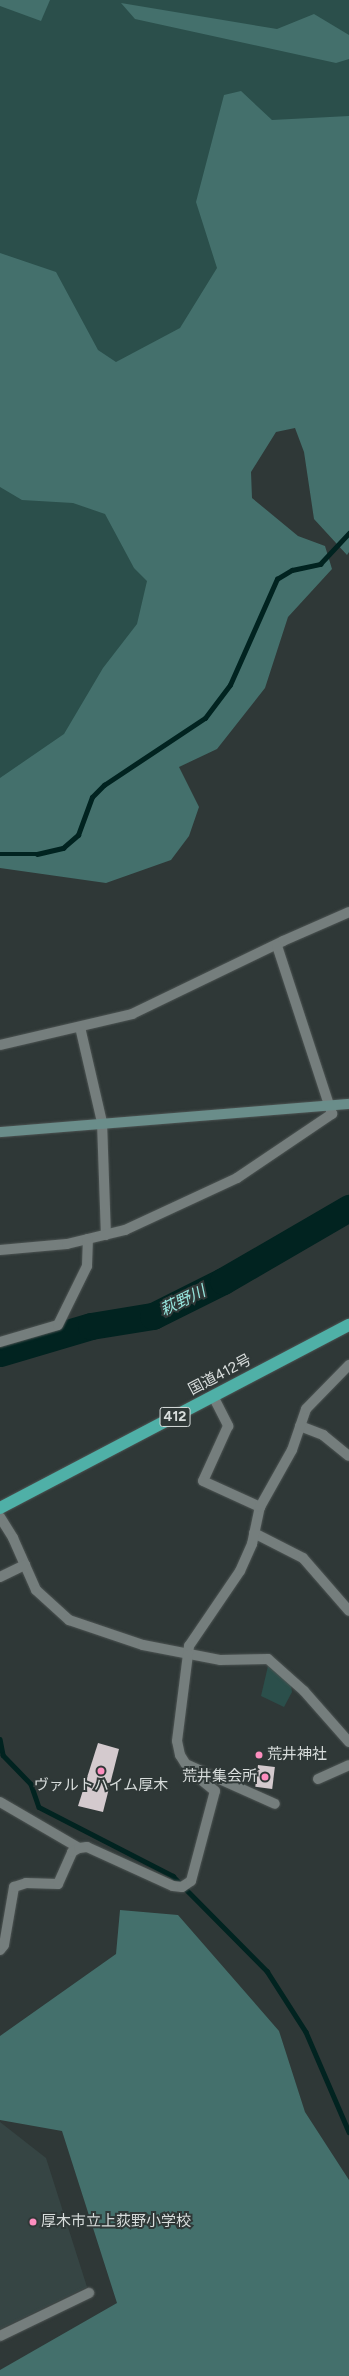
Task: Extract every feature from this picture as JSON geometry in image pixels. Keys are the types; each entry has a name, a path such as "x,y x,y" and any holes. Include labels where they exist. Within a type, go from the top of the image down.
{"highway":[{"name":"国道412号","path":"0,1508 349,1325"}],"street":[{"path":"0,1045 132,1014 349,912"},
{"path":"0,1250 88,1239 125,1230 237,1178 332,1114 277,946"},
{"path":"80,1027 102,1122 106,1235"},
{"path":"0,1132 102,1122 349,1104"},
{"path":"0,1342 58,1325 87,1266 88,1239"},
{"path":"0,1950 4,1945 14,1887 26,1883 58,1884 72,1852 79,1848 87,1847 173,1886 185,1885 191,1881 215,1791 190,1771 188,1765 180,1755 177,1740 189,1646 240,1571 254,1533 260,1507 292,1450 306,1409 349,1366"},
{"path":"213,1396 228,1426 203,1481 260,1507"},
{"path":"300,1426 323,1435 349,1456"},
{"path":"0,1517 36,1590 69,1620 143,1644 220,1660 268,1659 304,1691 349,1742"},
{"path":"254,1533 304,1558 349,1611"},
{"path":"0,1577 25,1565"},
{"path":"188,1765 275,1804"},
{"path":"318,1779 349,1765"},
{"path":"0,1802 79,1848"},
{"path":"0,2336 89,2293"}],"shaded area":[{"path":"0,0 349,0 349,299 287,336 206,586 0,830"},
{"path":"0,0 50,0 41,21 0,6"},
{"path":"121,3 277,29 314,14 349,35 349,59 336,63 135,19"},
{"path":"241,91 272,120 349,116 349,552 347,555 314,519 304,452 295,428 276,432 251,472 252,498 298,536 325,546 332,569 288,617 265,688 217,749 179,767 199,807 189,836 171,860 106,883 0,868 0,778 64,734 103,668 137,624 147,581 134,568 105,514 73,503 22,500 0,487 0,253 56,272 98,350 116,362 180,328 217,268 196,202 224,95"},
{"path":"268,1666 291,1685 292,1692 284,1707 261,1696"},
{"path":"120,1910 178,1915 279,2031 305,2112 349,2180 349,2376 0,2376 0,2370 117,2303 62,2131 0,2120 0,2036 116,1954"},
{"name":"厚木市立上荻野小学校","path":"0,2122 46,2158 87,2287 0,2329"}],"building":[{"name":"ヴァルトハイム厚木","path":"98,1743 119,1749 103,1812 78,1806"},
{"name":"荒井集会所","path":"258,1765 275,1767 272,1789 255,1787"}],"waterway":[{"path":"0,854 37,854 63,848 78,835 92,797 104,785 205,718 230,685 277,579 292,570 320,564 349,533"},
{"name":"萩野川","path":"0,1353 91,1326 153,1316 223,1281 349,1208"},
{"path":"0,1739 3,1755 31,1784 39,1807 173,1876 267,1971 306,2032 349,2132"}],"place":[{"name":"荒井神社","path":"259,1755"},
{"name":"ヴァルトハイム厚木","path":"101,1771"},
{"name":"荒井集会所","path":"265,1777"},
{"name":"厚木市立上荻野小学校","path":"33,2222"}]}
